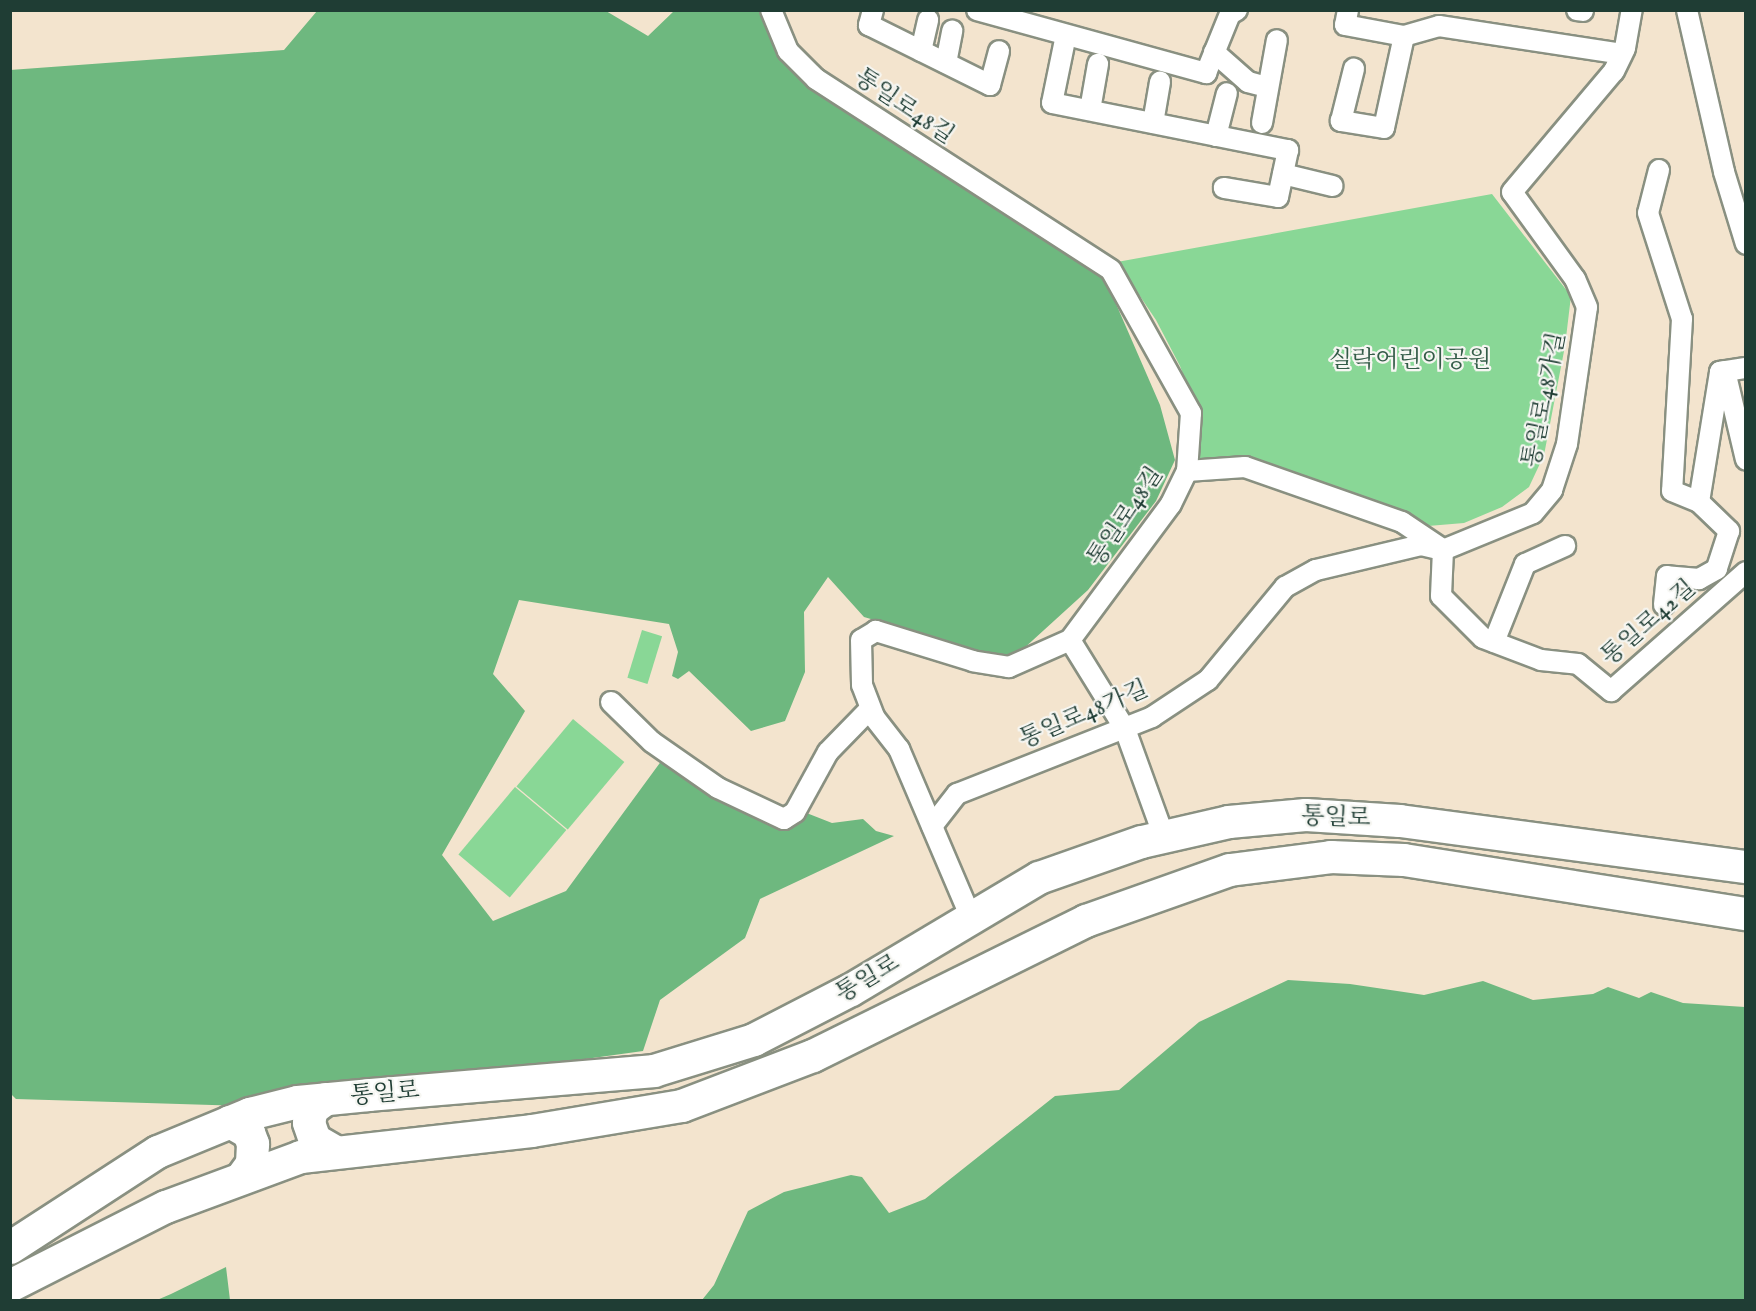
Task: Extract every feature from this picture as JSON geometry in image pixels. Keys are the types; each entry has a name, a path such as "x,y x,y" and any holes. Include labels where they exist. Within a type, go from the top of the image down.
{"main road":[{"name":"통일로","path":"10,1248 158,1152 230,1122 284,1105 326,1099 665,1068 754,1040 851,990 1039,878 1142,842 1229,822 1306,815 1400,820 1746,867"},
{"name":"통일로","path":"10,1286 166,1207 301,1157 334,1151 532,1131 682,1106 813,1056 1086,921 1204,877 1256,865 1331,857 1404,860 1746,914"},
{"path":"326,1099 312,1109 309,1123 315,1140 334,1151"},
{"path":"230,1122 249,1133 253,1144 252,1164 242,1178"}],"street":[{"name":"통일로48길","path":"771,10 788,51 816,79 1111,270 1191,412 1187,471 1171,504 1070,640 1008,667 876,631 861,640 862,685 870,709 899,749 970,918"},
{"path":"873,10 869,25 990,85 999,51"},
{"path":"977,10 1206,73 1228,12"},
{"path":"1348,10 1345,25 1404,36 1438,26 1622,54"},
{"name":"통일로48가길","path":"932,826 957,794 1152,717 1208,680 1286,587 1316,570 1421,545 1443,550 1533,513 1552,490 1567,444 1587,307 1575,279 1512,192 1614,71 1622,54 1632,10"},
{"path":"1687,10 1724,172 1746,244"},
{"path":"921,51 928,20"},
{"path":"946,63 952,31"},
{"path":"1066,35 1052,103 1288,150 1278,197 1224,188"},
{"path":"1354,69 1341,121 1384,128 1404,36"},
{"path":"1262,123 1277,40"},
{"path":"1214,52 1248,82 1267,87"},
{"path":"1090,110 1098,64"},
{"path":"1153,123 1160,82"},
{"path":"1216,136 1227,93"},
{"path":"1659,170 1648,213 1682,319 1672,491 1699,502 1729,531 1717,569 1699,579 1667,576 1664,605"},
{"path":"1283,174 1333,186"},
{"path":"1722,372 1746,368"},
{"path":"1699,502 1722,372"},
{"path":"1722,372 1746,460"},
{"path":"1187,471 1245,467 1402,522 1443,550"},
{"path":"1494,642 1525,564 1566,546"},
{"name":"통일로42길","path":"1443,550 1441,596 1450,609 1483,638 1540,660 1578,664 1611,691 1746,572"},
{"path":"1070,640 1125,729 1162,831"},
{"path":"611,702 652,742 718,788 784,819 795,812 828,752 870,709"}],"green space":[{"path":"317,11 606,11 648,36 674,11 760,11 792,71 933,168 1103,274 1160,405 1175,460 1156,501 1088,590 1011,660 864,617 828,577 804,612 805,672 785,721 751,731 689,671 678,679 672,676 678,652 669,624 519,600 493,674 525,711 442,855 493,921 566,891 662,760 781,829 804,812 832,823 863,819 876,831 894,836 760,899 745,938 660,1000 643,1051 245,1106 16,1099 10,1093 10,70 284,50"},
{"name":"실락어린이공원","path":"1492,194 1571,296 1565,346 1544,455 1529,487 1502,507 1464,523 1428,526 1341,493 1199,467 1199,417 1180,366 1156,320 1117,262"},
{"path":"642,630 662,636 647,684 627,678"},
{"path":"573,719 624,762 568,829 516,786"},
{"path":"515,787 566,830 510,897 458,854"},
{"path":"1288,980 1350,984 1424,995 1483,981 1533,1000 1593,994 1608,987 1639,998 1651,992 1683,1003 1745,1007 1745,1300 702,1300 714,1285 748,1211 784,1192 851,1175 862,1177 889,1213 925,1199 1055,1096 1119,1090 1199,1022"},
{"path":"226,1267 230,1300 157,1300 171,1294"}]}
